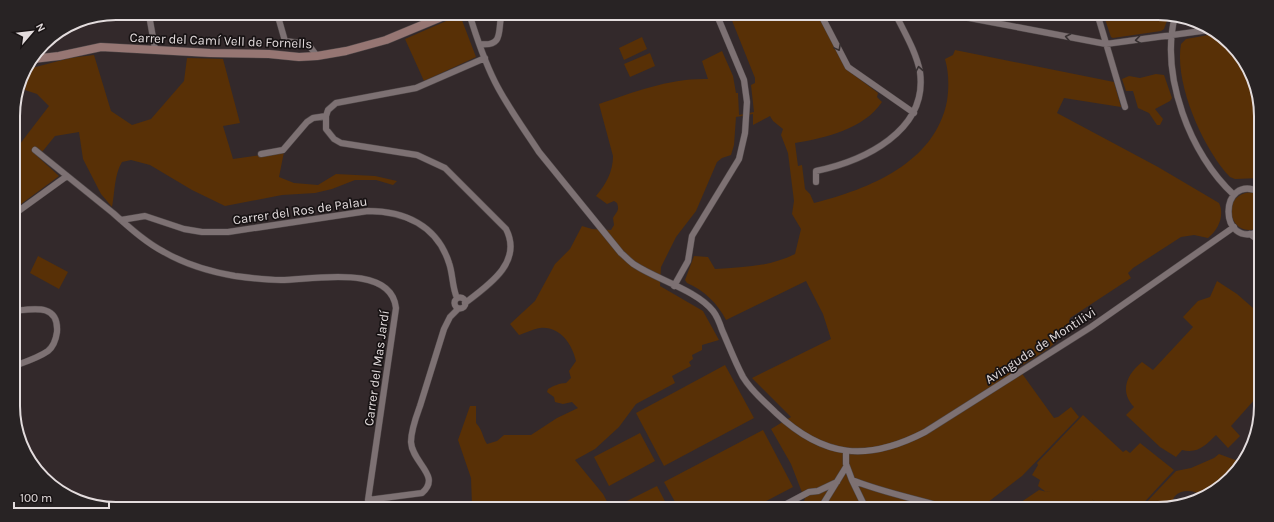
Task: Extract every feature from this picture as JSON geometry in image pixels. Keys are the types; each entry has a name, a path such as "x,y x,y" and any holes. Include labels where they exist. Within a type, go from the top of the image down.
{"street":[{"path":"150,20 155,50"},
{"path":"279,20 285,41 308,44 317,56"},
{"name":"Carrer del Camí Vell de Fornells","path":"40,58 59,56 102,47 317,56 346,51 386,40 434,20"},
{"name":"Avinguda de Montilivi","path":"471,20 496,84 539,152 621,254 634,265 674,286 712,310 740,371 758,396 795,430 827,446 846,451 876,451 908,441 925,432 1091,327 1234,227"},
{"path":"480,44 490,45 496,42 499,36 501,20"},
{"path":"674,286 688,261 692,236 709,211 739,159 745,133 747,102 744,80 719,20"},
{"path":"824,20 848,67 914,113"},
{"path":"816,182 816,171 843,164 872,151 895,135 914,113 920,95 920,74 914,52 898,20"},
{"path":"980,20 1106,44 1202,31"},
{"path":"1100,20 1125,107"},
{"path":"1173,21 1170,36 1173,74 1186,122 1207,162 1234,195"},
{"path":"465,303 464,299 457,298 454,304 458,309 462,308 465,303 506,267 512,249 506,229 445,168 417,155 341,143 329,135 326,129 326,116 332,106 340,102 399,93 416,88 485,58"},
{"path":"261,154 284,150 307,122 313,118 326,116"},
{"name":"Carrer del Mas Jardí","path":"35,150 121,220 163,251 182,261 208,270 261,279 308,279 345,276 363,278 388,289 396,302 396,308 368,500 422,493 429,485 430,480 427,472 414,454 412,434 444,329 450,317 458,309"},
{"path":"20,211 67,176"},
{"path":"1254,191 1246,189 1234,195 1229,203 1227,212 1229,220 1234,227 1240,232 1250,234 1254,237"},
{"name":"Carrer del Ros de Palau","path":"121,220 150,217 184,229 228,232 368,211 398,213 418,222 436,239 449,261 457,298"},
{"path":"1250,234 1254,233"},
{"path":"20,311 45,310 56,318 57,326 56,339 48,351 32,360 20,364"},
{"path":"846,451 846,466 863,502"},
{"path":"824,502 846,466"},
{"path":"852,480 869,487 928,502"},
{"path":"790,502 809,492 818,491 837,482"}],"shaded area":[{"path":"449,20 462,20 476,57 424,81 405,39"},
{"path":"732,20 821,20 846,69 878,93 877,97 882,102 865,119 854,126 831,135 795,143 798,166 802,165 805,189 810,194 814,203 856,190 877,181 897,170 914,157 929,141 940,123 947,101 948,80 945,59 953,55 955,50 1114,82 1121,107 1064,98 1057,113 1158,167 1219,203 1221,208 1220,222 1212,235 1208,238 1194,235 1181,237 1133,268 1128,273 1131,278 1070,318 1063,335 1050,348 1018,368 1054,418 1058,417 1071,407 1079,417 1022,476 988,502 802,502 805,500 791,464 771,429 791,417 752,378 831,339 823,314 806,281 726,320 719,308 710,298 699,289 687,283 685,280 694,256 708,257 715,269 766,264 795,254 801,229 792,214 794,201 788,153 781,135 783,129 773,121 770,116 753,125 753,114 736,117 734,145 731,155 722,158 717,162 696,211 676,237 661,267 660,286 703,311 719,340 702,345 702,350 692,355 693,359 689,362 691,366 672,376 675,383 636,404 619,427 595,449 575,460 603,494 607,502 472,502 471,478 458,440 470,406 476,406 476,423 487,444 497,441 504,435 531,435 557,418 578,408 572,402 563,404 555,402 554,397 547,392 548,389 566,383 571,378 569,371 576,361 572,348 564,337 554,330 547,328 540,328 519,335 510,324 535,301 555,264 570,249 582,226 592,229 611,230 614,225 613,218 618,210 617,203 614,201 607,204 596,196 608,178 613,162 613,156 599,104 666,83 694,79 708,79 702,61 722,51 733,76 736,93 738,93 739,115 754,112 751,85 755,83 755,78"},
{"path":"1105,20 1167,21 1164,29 1161,31 1113,38 1111,37"},
{"path":"1209,35 1211,36 1230,53 1241,68 1247,80 1251,91 1254,116 1254,178 1235,179 1230,177 1210,150 1201,133 1186,96 1182,77 1180,60 1181,44 1186,39"},
{"path":"642,37 647,49 624,60 619,48"},
{"path":"650,53 655,66 630,77 624,64"},
{"path":"94,55 111,111 132,125 151,119 184,81 187,58 223,59 240,123 223,126 233,159 284,152 279,177 294,183 318,185 336,174 375,176 397,181 393,185 376,180 355,180 332,189 315,193 282,195 225,206 192,190 150,165 131,160 122,162 119,167 112,207 101,194 83,159 79,132 55,136 38,157 59,176 20,205 20,144 49,106 37,94 25,90 26,83 33,68 70,58"},
{"path":"1156,74 1164,75 1172,98 1170,101 1155,109 1163,119 1160,125 1157,125 1149,113 1138,108 1133,91 1126,91 1122,79 1129,76 1140,78"},
{"path":"1251,192 1254,193 1254,229 1250,230 1242,228 1235,223 1232,216 1231,208 1234,201 1240,195"},
{"path":"38,256 68,272 59,289 30,273"},
{"path":"1217,281 1237,294 1254,309 1254,400 1231,426 1240,436 1228,448 1216,435 1201,448 1193,451 1182,450 1176,457 1160,447 1126,415 1134,407 1129,401 1127,395 1127,383 1132,372 1142,362 1153,370 1193,327 1183,317 1198,301 1210,297"},
{"path":"725,365 754,418 664,466 636,413"},
{"path":"1083,415 1123,452 1126,450 1130,453 1140,443 1174,470 1144,502 1096,502 1092,499 1095,502 1021,502 1039,490 1046,492 1038,486 1040,480 1032,475 1038,465 1037,463"},
{"path":"763,430 793,487 764,502 675,502 664,482"},
{"path":"640,433 655,461 609,486 594,457"},
{"path":"1219,454 1237,461 1226,474 1198,493 1184,491 1175,496 1172,501 1147,502 1176,471 1191,468 1214,458"},
{"path":"657,486 665,502 625,502"}]}
